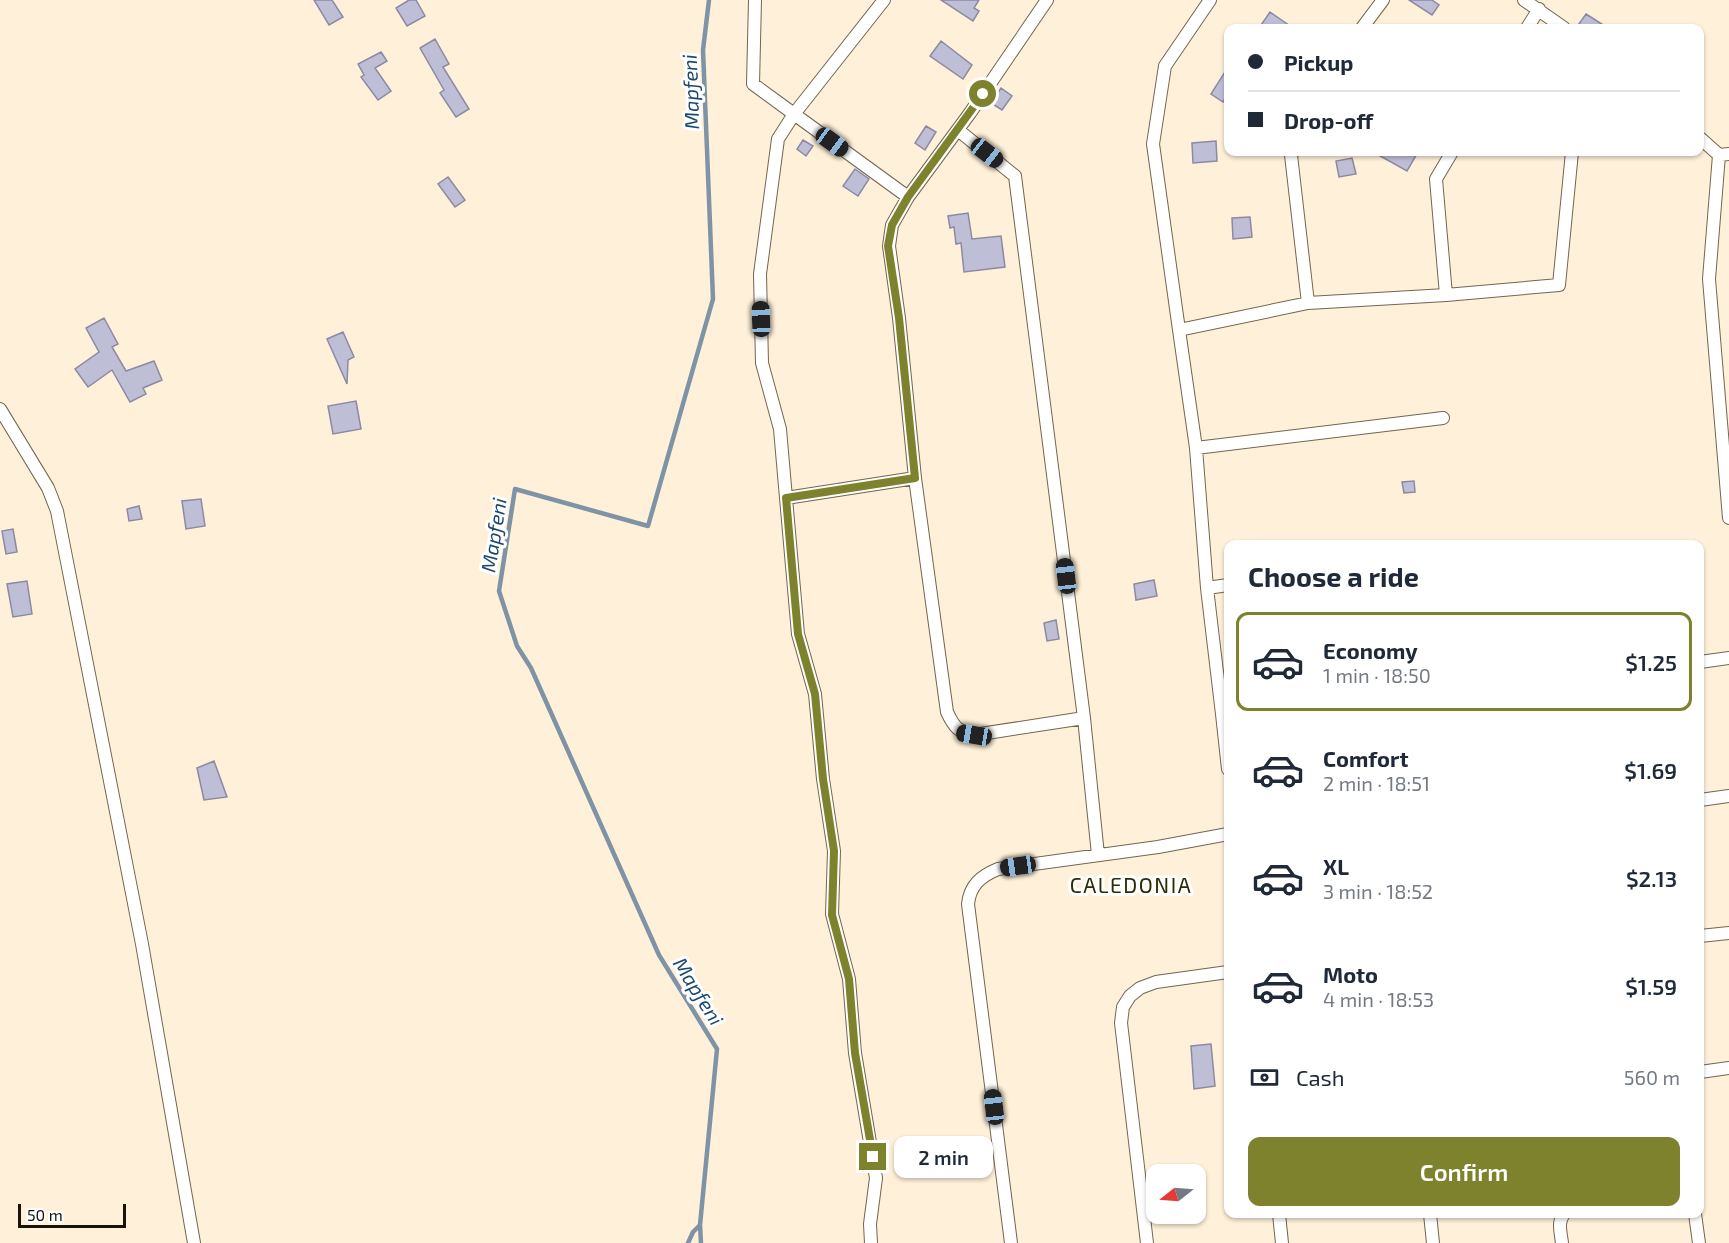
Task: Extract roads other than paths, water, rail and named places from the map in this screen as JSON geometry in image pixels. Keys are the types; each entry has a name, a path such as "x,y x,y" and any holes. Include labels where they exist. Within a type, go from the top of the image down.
{"street":[{"path":"756,0 753,84 908,197"},
{"path":"872,1243 870,1224 876,1178 855,1053 849,979 832,915 834,851 823,779 815,694 798,634 780,429 762,363 760,274 778,139 794,114 884,0"},
{"path":"1047,0 958,130 908,197 892,225 888,246 899,318 915,478 947,712 960,733 974,735 1084,718"},
{"path":"1210,0 1165,66 1153,144 1196,448 1207,588 1224,707"},
{"path":"1365,24 1383,0"},
{"path":"1524,0 1559,24"},
{"path":"1530,24 1539,9"},
{"path":"958,130 1016,176 1084,718 1098,855"},
{"path":"1704,141 1724,154 1709,279 1729,518"},
{"path":"1291,156 1308,303"},
{"path":"1446,296 1436,179 1450,156"},
{"path":"1179,330 1308,303 1446,296 1559,285 1572,156"},
{"path":"0,409 48,488 57,511 142,944 194,1243"},
{"path":"1196,448 1443,418"},
{"path":"786,498 915,478"},
{"path":"1207,588 1224,586"},
{"path":"1704,661 1729,658"},
{"path":"1704,799 1729,795"},
{"path":"1011,1243 968,904 969,893 979,880 998,869 1158,847 1224,835"},
{"path":"1704,936 1729,933"},
{"path":"1147,1243 1121,1023 1123,1006 1140,988 1156,982 1224,973"},
{"path":"1704,1071 1729,1068"},
{"path":"1279,1218 1282,1243"},
{"path":"1430,1218 1433,1243"},
{"path":"1561,1218 1559,1224 1562,1243"},
{"path":"1696,1218 1699,1243"}],"waterway":[{"name":"Mapfeni","path":"701,1243 700,1225 717,1049 659,955 531,668 517,646 499,591 515,489 648,526 713,299 703,50 709,0"},
{"path":"688,1243 693,1232 700,1225"}],"district":[{"name":"CALEDONIA","path":"1131,884"}]}
